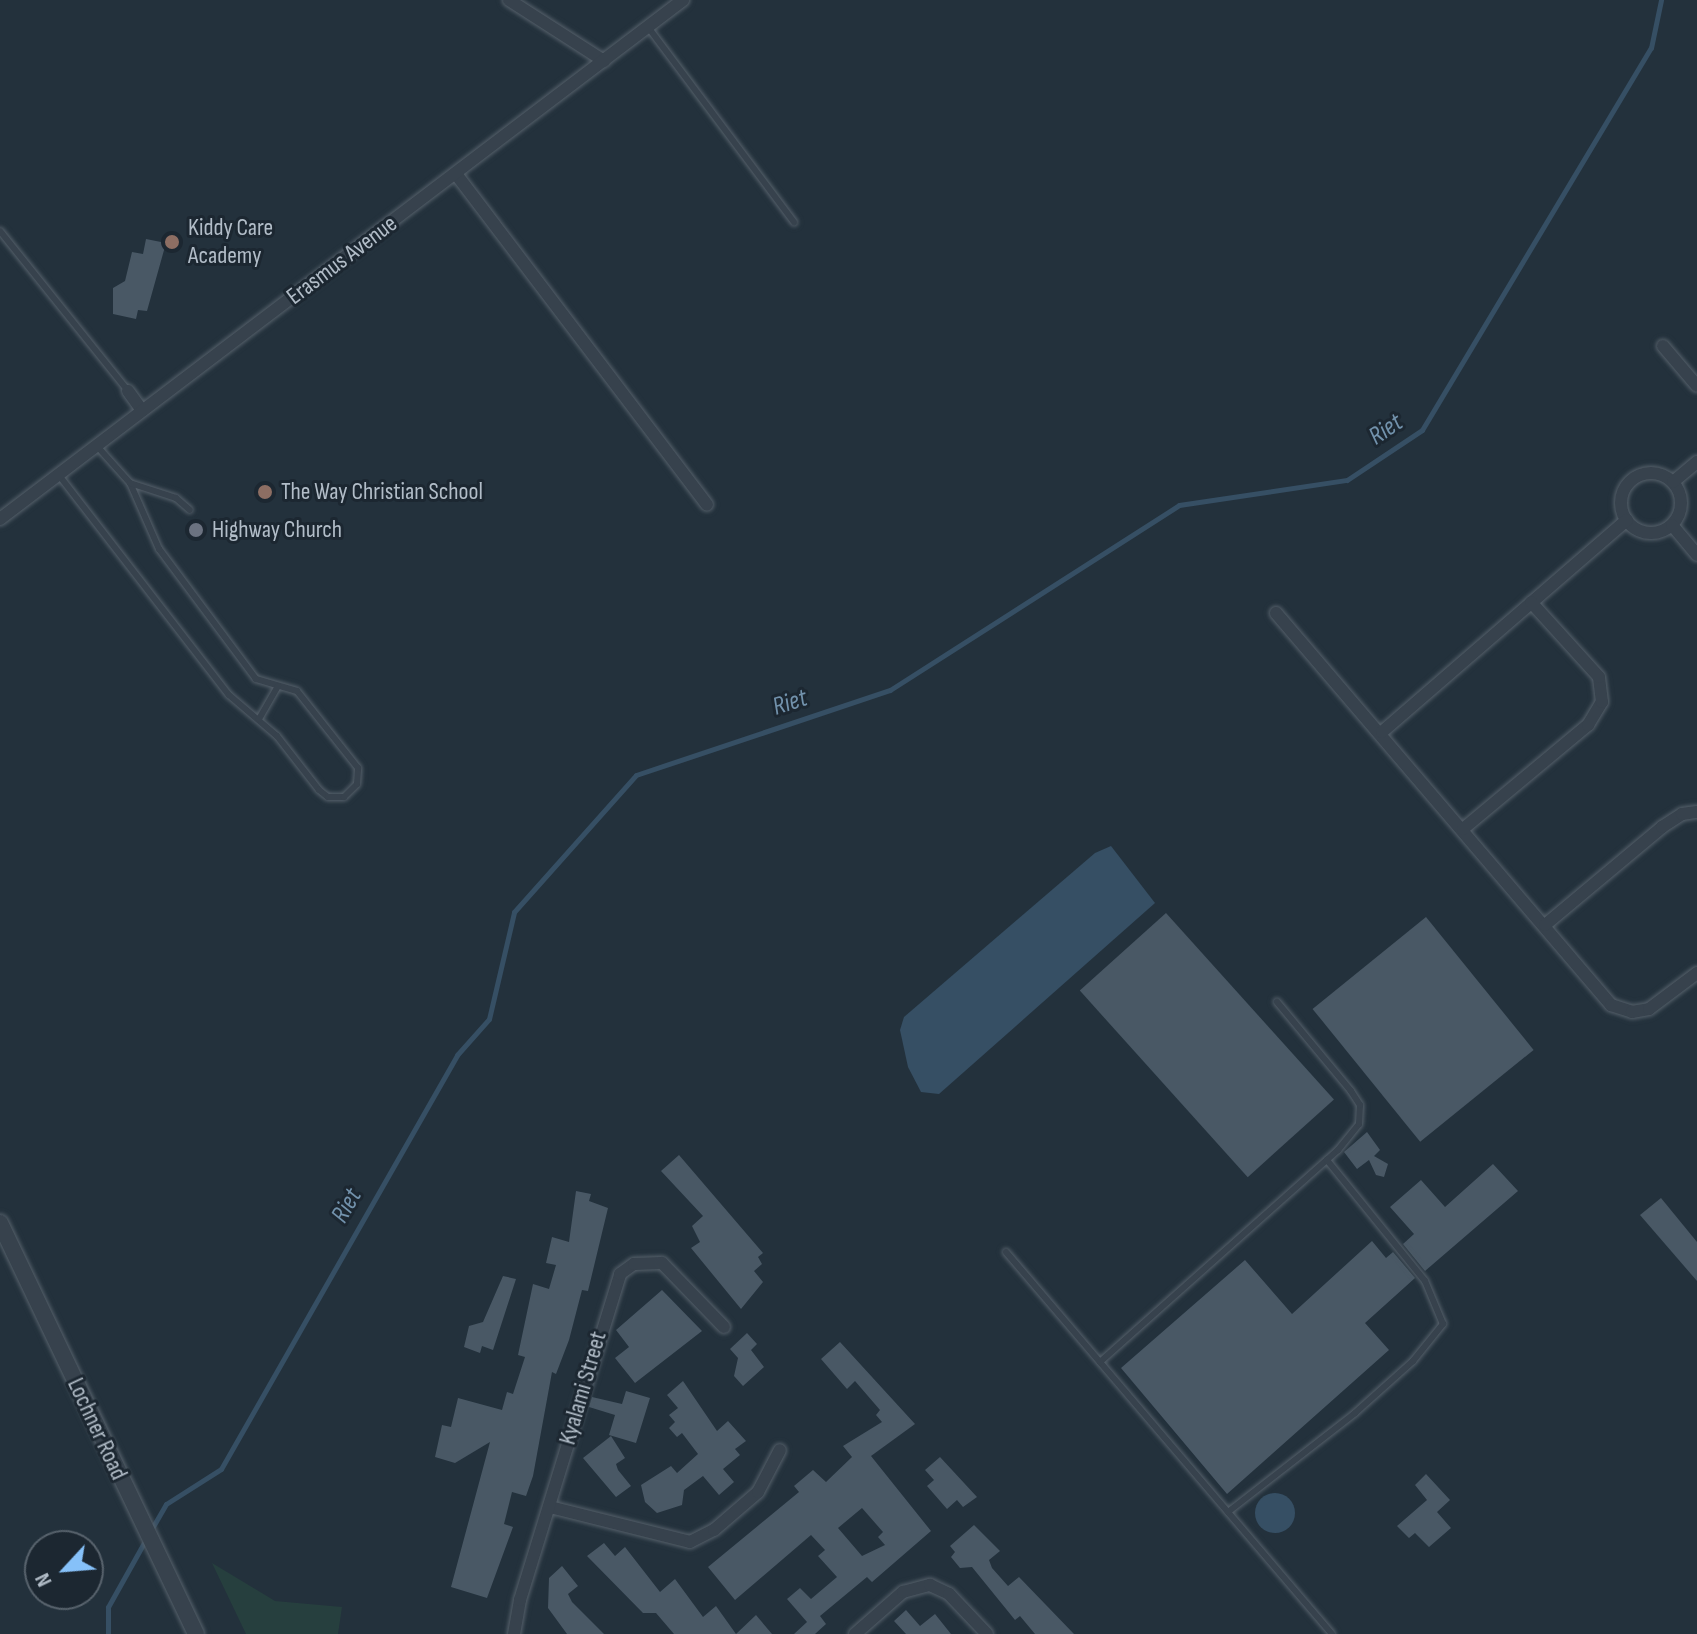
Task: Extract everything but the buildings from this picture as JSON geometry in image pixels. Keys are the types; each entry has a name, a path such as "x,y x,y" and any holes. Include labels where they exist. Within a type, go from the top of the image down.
{"street":[{"path":"509,0 604,61"},
{"name":"Erasmus Avenue","path":"0,519 683,0"},
{"path":"456,174 707,505"},
{"path":"1663,346 1697,386"},
{"path":"128,391 142,410"},
{"path":"1673,482 1697,462"},
{"path":"1653,473 1673,482 1681,503 1672,525 1646,533 1627,520 1622,497 1635,478 1653,473"},
{"path":"1382,732 1627,520"},
{"path":"1672,525 1697,555"},
{"path":"1463,829 1588,725 1602,702 1599,677 1531,602"},
{"path":"1276,613 1620,1010 1649,1009 1697,973"},
{"path":"1545,925 1662,827 1682,814 1697,812"},
{"name":"Lochner Road","path":"0,1223 196,1634"},
{"name":"Kyalami Street","path":"514,1634 620,1274 634,1264 662,1263 724,1327"},
{"path":"550,1507 690,1542 714,1530 758,1492 780,1450"},
{"path":"855,1634 903,1592 930,1585 949,1594 987,1634"}],"lane":[{"path":"648,27 794,222"},
{"path":"0,231 128,391"},
{"path":"58,474 229,695 259,719 328,797 344,797 357,784 358,768 297,691 256,679 159,549 130,483 96,445"},
{"path":"130,483 176,498 190,510"},
{"path":"259,719 278,686"},
{"path":"1100,1362 1327,1160 1359,1124 1360,1105 1277,1002"},
{"path":"1228,1512 1355,1413 1413,1361 1443,1324 1425,1281 1327,1160"},
{"path":"1006,1252 1332,1634"}],"green space":[{"path":"212,1563 275,1601 342,1607 338,1634 246,1634"}],"water":[{"path":"1111,846 1155,903 939,1094 921,1092 908,1067 900,1030 904,1017 1095,853"},
{"path":"1275,1493 1289,1499 1295,1513 1289,1527 1275,1533 1261,1527 1255,1513 1261,1499"}],"waterway":[{"name":"Riet","path":"151,1530 166,1504 221,1469 457,1055 489,1019 514,912 636,775 890,690 1179,505 1347,480 1422,430 1651,48 1661,0"},
{"name":"Riet","path":"108,1634 108,1607 146,1539"}],"place":[{"name":"Kiddy Care Academy","path":"172,242"},
{"name":"The Way Christian School","path":"265,492"},
{"name":"Highway Church","path":"196,530"}]}
